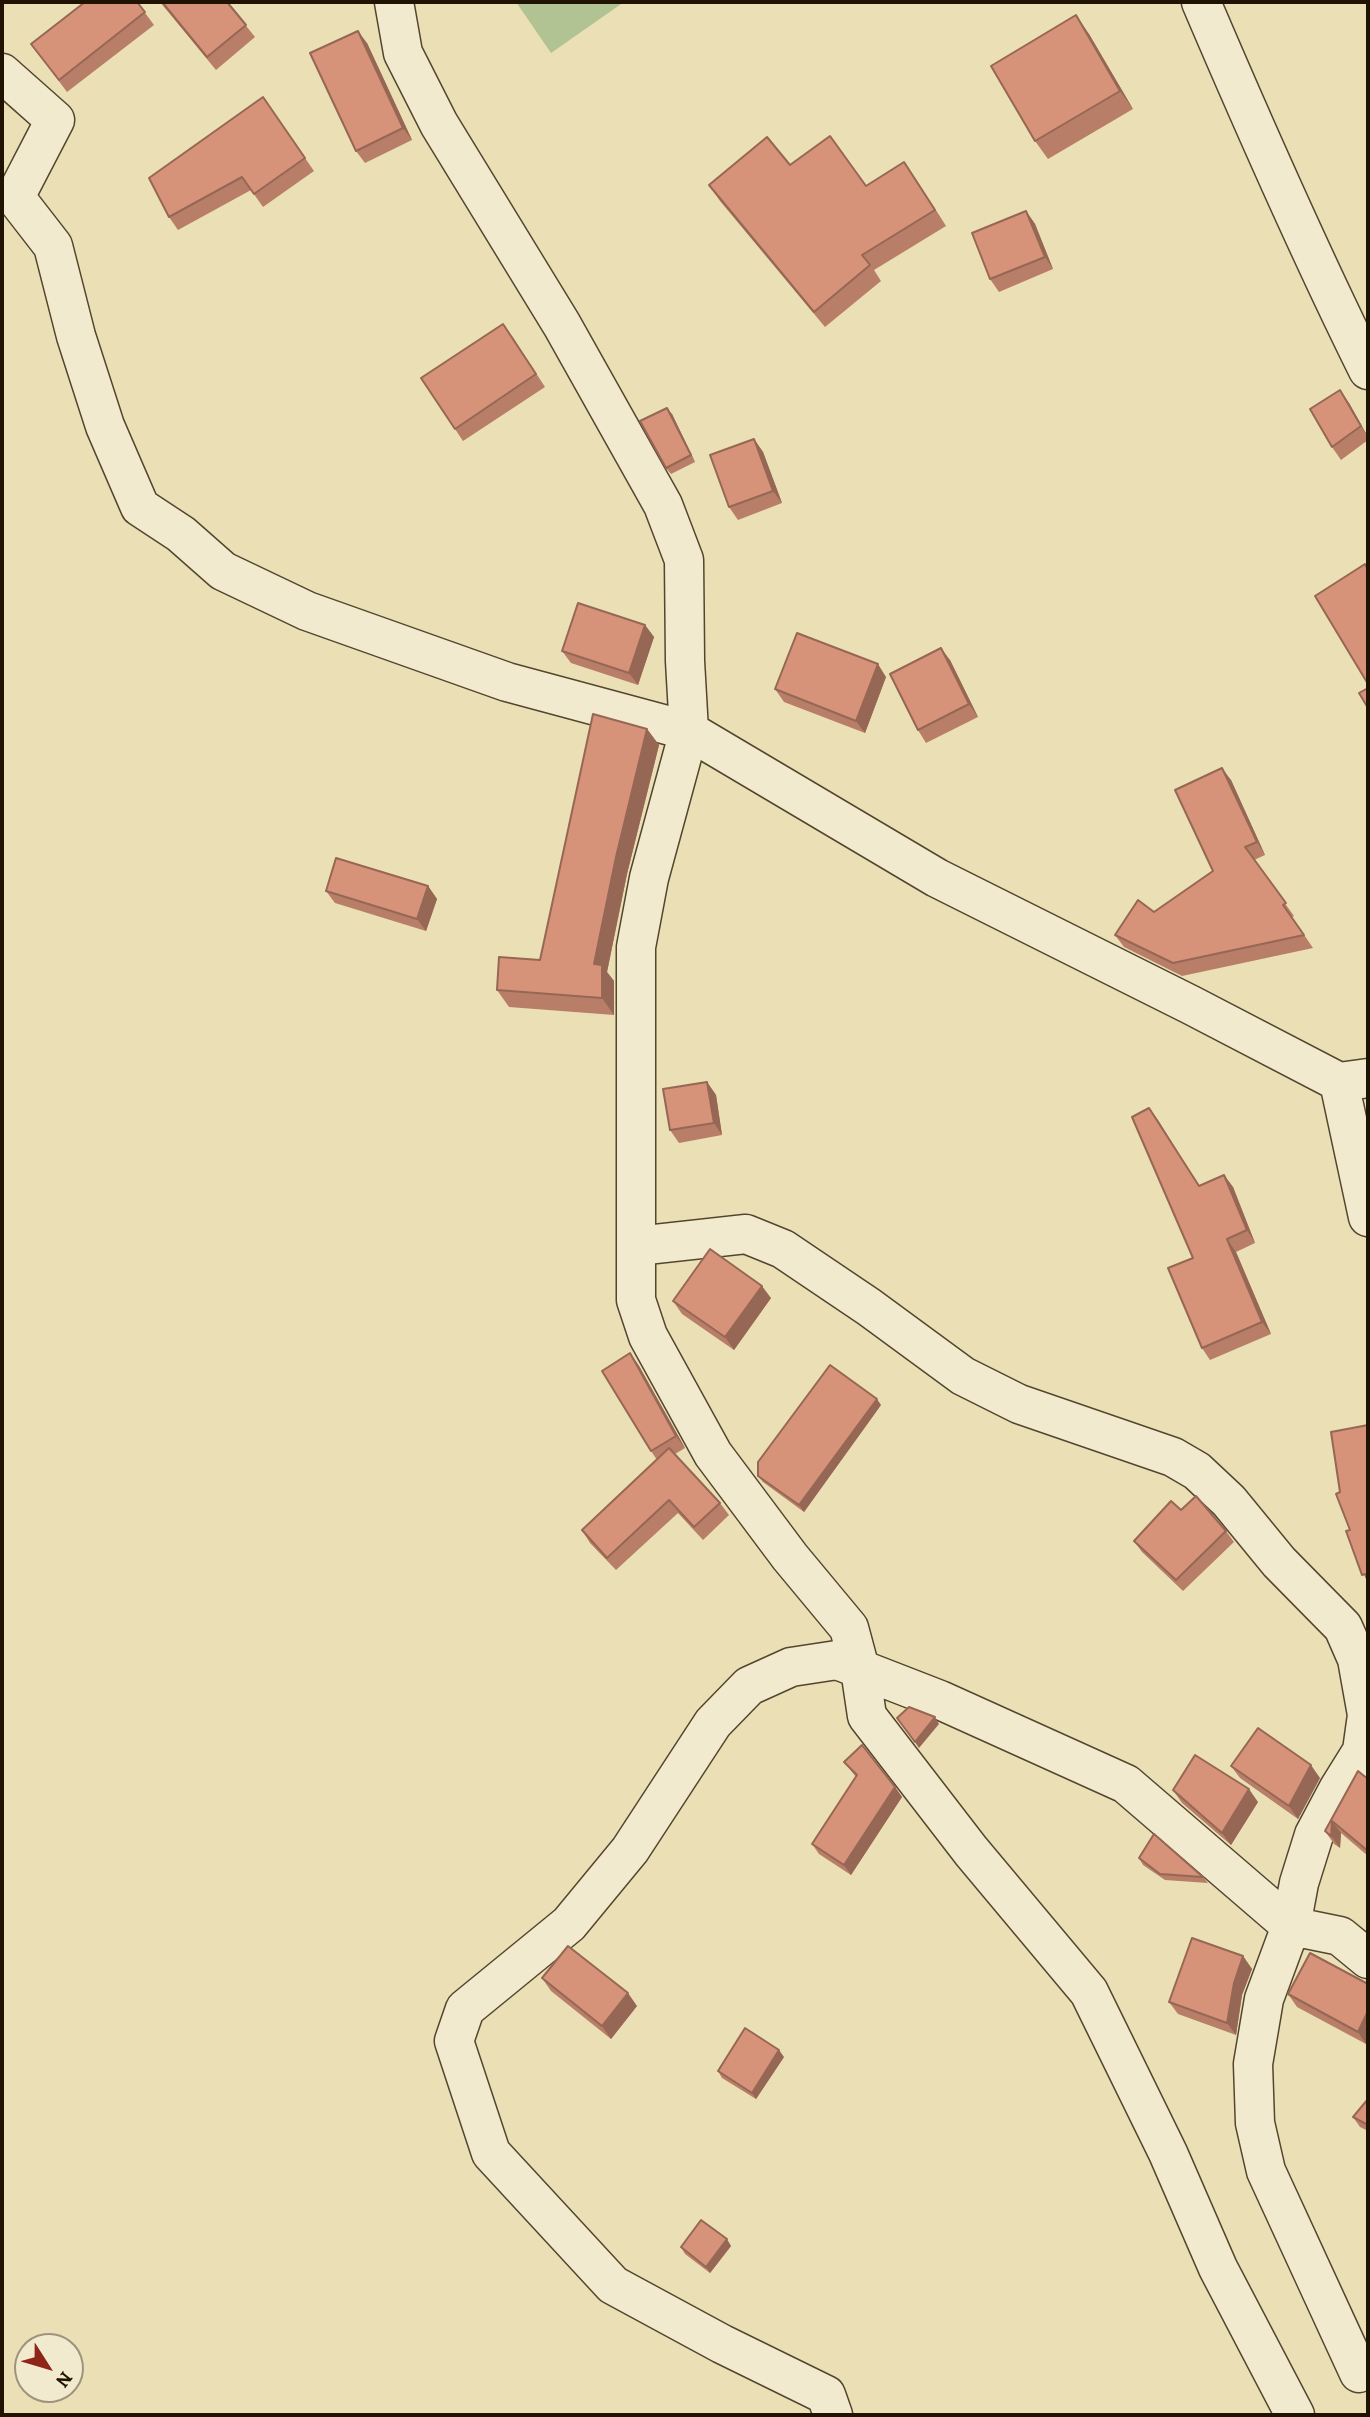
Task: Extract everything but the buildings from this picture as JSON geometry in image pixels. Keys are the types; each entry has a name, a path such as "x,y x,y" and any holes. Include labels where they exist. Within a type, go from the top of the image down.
{"street":[{"path":"394,2 403,52 439,124 562,325 663,506 684,560 689,731 649,878 636,947 636,1300 648,1336 713,1454 790,1557 849,1628 860,1670 867,1716 971,1851 1089,1992 1168,2152 1218,2268 1295,2415"},
{"path":"1201,2 1262,145 1368,370"},
{"path":"2,73 55,120 15,197 53,246 76,336 105,426 140,507 181,534 223,571 307,611 507,682 689,731 937,878 1191,1005 1354,1080 1368,1217"},
{"path":"637,1246 746,1234 783,1249 869,1307 963,1376 1019,1404 1173,1457 1197,1471 1229,1501 1279,1562 1343,1627 1357,1659 1367,1715 1362,1751 1314,1835 1299,1883 1291,1926 1264,1999 1252,2064 1255,2123 1266,2171 1359,2372"},
{"path":"833,2415 826,2395 722,2344 613,2285 491,2153 454,2041 465,2009 569,1924 630,1850 713,1723 749,1686 791,1667 837,1660 940,1700 1126,1784 1291,1926 1340,1936 1368,1959"}],"green space":[{"path":"516,2 624,2 551,53"}]}
